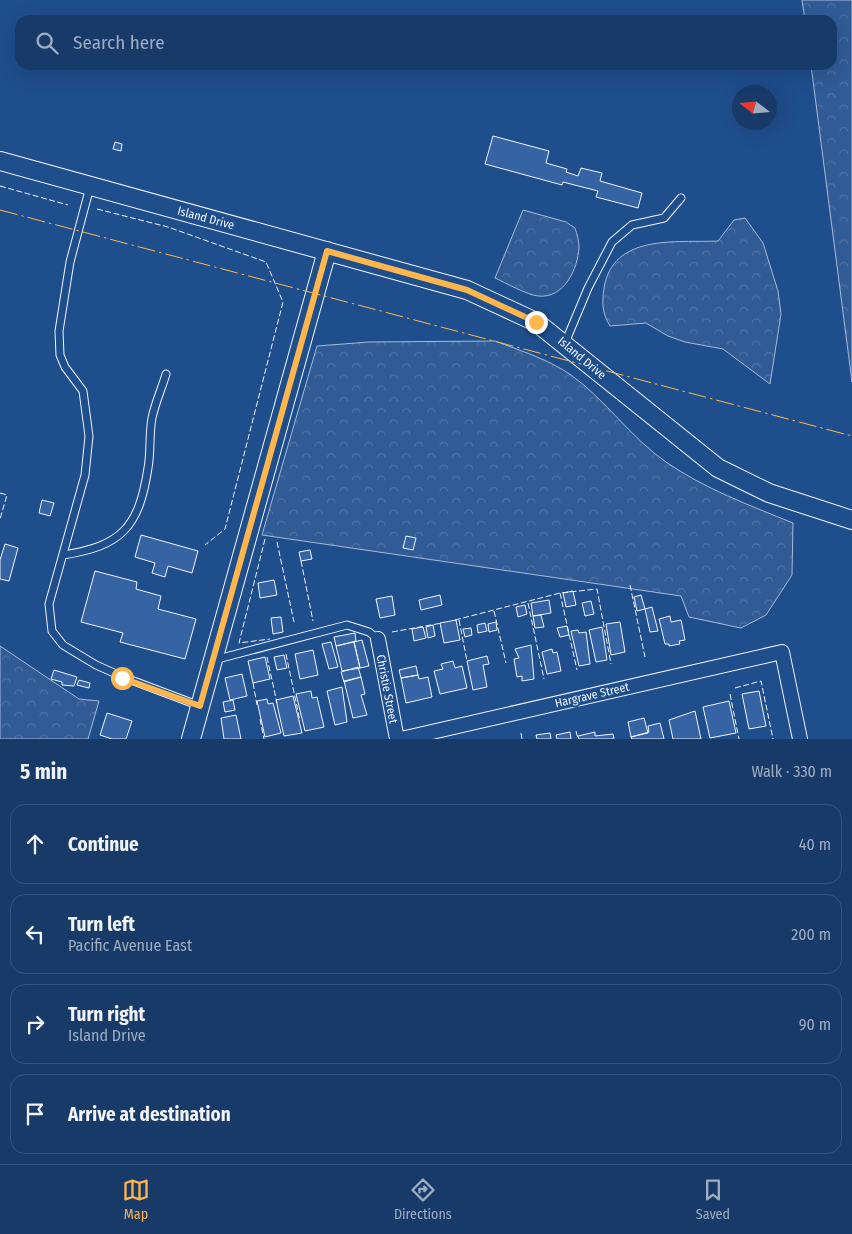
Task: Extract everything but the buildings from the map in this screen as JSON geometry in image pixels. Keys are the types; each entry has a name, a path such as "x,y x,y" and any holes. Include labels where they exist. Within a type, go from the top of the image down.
{"street":[{"name":"Island Drive","path":"0,161 467,290 536,322 688,446 718,468 769,493 852,520"},
{"path":"191,739 327,251"},
{"name":"Christie Street","path":"378,639 397,739"},
{"name":"Hargrave Street","path":"401,739 782,652 800,739"}],"lane":[{"path":"90,186 70,262 59,331 60,355 65,366 83,392 89,436 84,475 50,604 52,631 62,645 122,678 200,706"},
{"path":"565,344 588,288 612,242 632,224 664,218 681,198"},
{"path":"64,555 93,550 120,536 135,518 148,469 152,418 166,374"},
{"path":"213,660 347,626 370,632 378,639"}],"green space":[{"path":"802,0 852,0 852,382 812,70 837,70 837,15 804,15"},
{"path":"523,210 566,222 575,228 579,247 576,264 568,281 562,288 547,296 528,293 495,278"},
{"path":"745,218 763,243 778,291 781,314 770,384 723,349 685,342 668,336 646,323 610,326 603,308 604,288 610,270 620,258 633,249 666,242 718,241 734,220"},
{"path":"495,341 544,360 571,375 596,396 641,442 681,472 728,496 793,523 792,575 766,615 741,628 689,617 681,596 262,535 317,346 369,342"},
{"path":"0,646 79,699 99,701 88,739 0,739"}],"fence":[{"path":"0,186 68,205"},
{"path":"97,209 168,227 266,262 283,302 225,529 205,545"},
{"path":"0,493 7,495 0,519"},
{"path":"265,539 239,643 270,639"},
{"path":"277,542 294,622"},
{"path":"301,561 313,621"},
{"path":"630,585 645,657"},
{"path":"455,620 560,593 597,589 611,664"},
{"path":"560,593 577,670"},
{"path":"528,603 544,679"},
{"path":"494,611 506,663"},
{"path":"459,620 467,661"},
{"path":"392,632 442,623"},
{"path":"286,654 300,721"},
{"path":"267,657 277,703"},
{"path":"735,688 761,681 773,739"},
{"path":"253,683 257,705"},
{"path":"730,694 739,739"},
{"path":"260,719 264,739"},
{"path":"576,731 578,739"},
{"path":"521,733 522,739"}],"power":[{"path":"0,210 852,436"}],"route":[{"path":"122,678 200,706 327,251 467,290 536,322"}]}
